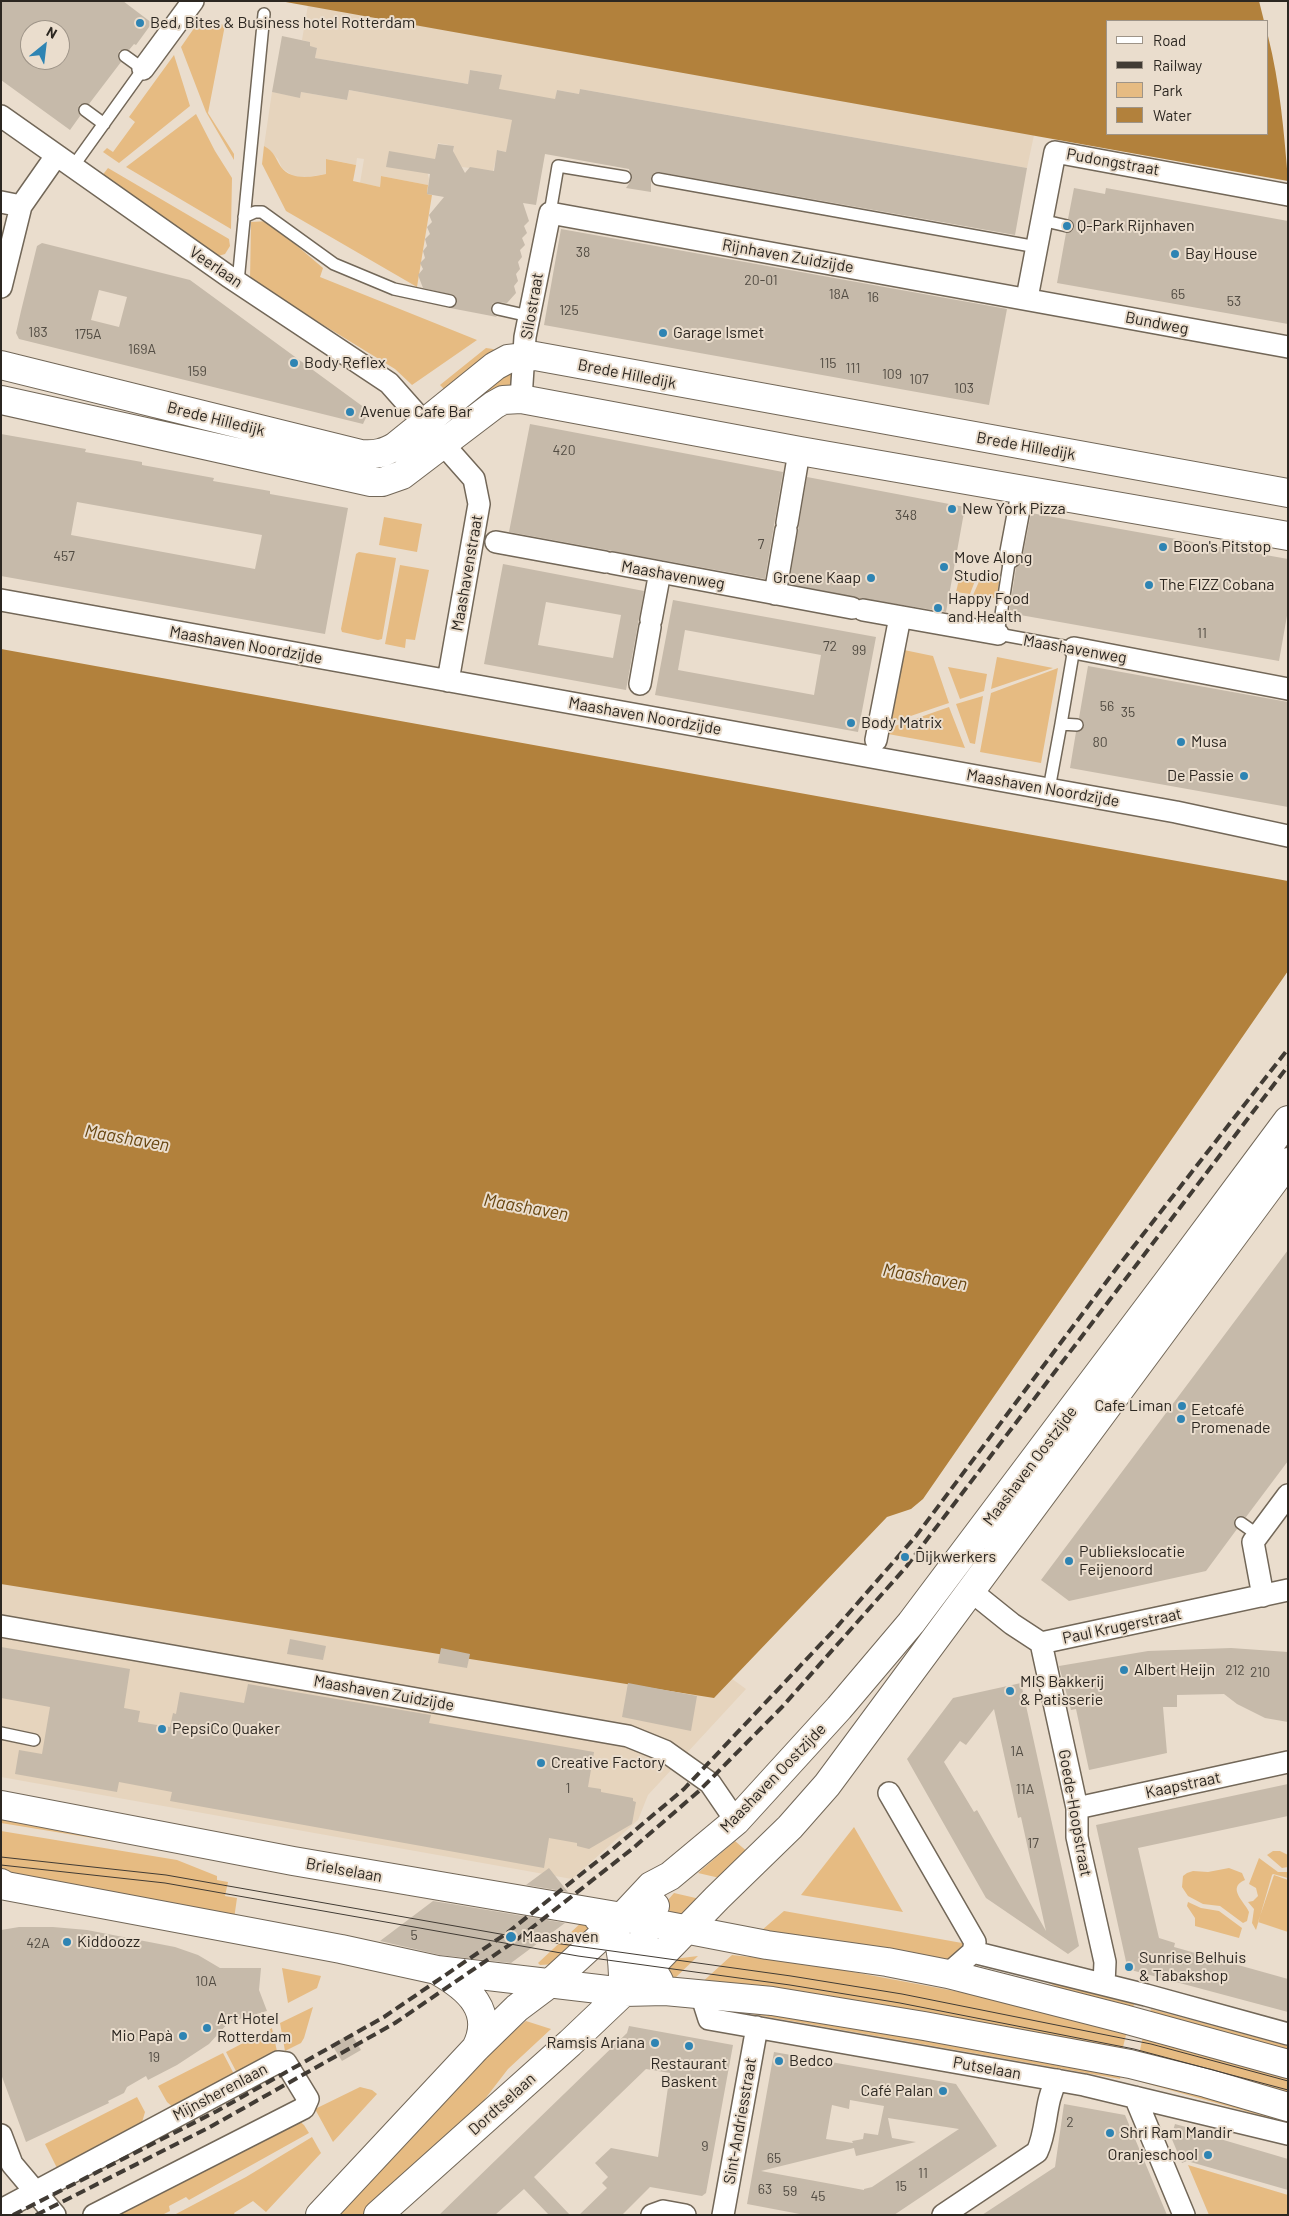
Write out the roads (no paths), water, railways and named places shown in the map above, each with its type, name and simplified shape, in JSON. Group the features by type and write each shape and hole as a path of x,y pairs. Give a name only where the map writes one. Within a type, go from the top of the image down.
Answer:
{"main road":[{"name":"Brede Hilledijk","path":"1,365 361,454 383,454 425,423 495,366 508,359 524,355 1288,493"},
{"name":"Brede Hilledijk","path":"1,400 371,482 382,482 402,475 494,405 503,400 521,399 800,451 1288,536"},
{"name":"Maashaven Oostzijde","path":"626,1922 729,1810 839,1708 910,1623 1288,1120"},
{"name":"Maashaven Oostzijde","path":"687,1929 790,1827 827,1785 1288,1162"},
{"name":"Brielselaan","path":"1,1805 293,1861 588,1911 626,1922 687,1929"},
{"path":"3,1885 341,1949 437,1970 504,1976 549,1984 624,1992 620,1941 626,1922"},
{"path":"717,1898 718,1924 726,1936"},
{"path":"626,1922 643,1942 652,1966 665,1991"},
{"path":"320,2215 476,2048 518,2008 626,1922"},
{"path":"687,1929 767,1945 887,1962 948,1974 1124,2018 1288,2064"},
{"name":"Dordtselaan","path":"378,2215 570,2043 652,1966 687,1929"},
{"path":"437,1970 457,1982 476,2004 482,2015 483,2027 476,2048"},
{"name":"Putselaan","path":"624,1992 665,1991 802,2006 1130,2064 1288,2107"}],"street":[{"path":"143,69 193,1"},
{"name":"Veerlaan","path":"1,116 64,162 238,282 389,383 425,423"},
{"name":"Pudongstraat","path":"1027,298 1055,152 1288,195"},
{"path":"1,287 11,204 64,162"},
{"name":"Rijnhaven Zuidzijde","path":"550,213 1027,298"},
{"name":"Silostraat","path":"521,399 529,316 550,213"},
{"name":"Bundweg","path":"1027,298 1288,347"},
{"name":"Maashavenstraat","path":"425,423 474,479 479,504 448,681"},
{"path":"775,594 798,464"},
{"path":"1012,557 1020,504"},
{"name":"Maashavenweg","path":"496,542 998,634"},
{"path":"639,690 660,572"},
{"name":"Maashaven Noordzijde","path":"1,600 1176,812 1288,836"},
{"path":"876,740 900,617"},
{"name":"Maashavenweg","path":"1074,648 1288,689"},
{"path":"1263,1596 1250,1529 1288,1495"},
{"name":"Paul Krugerstraat","path":"971,1591 1012,1624 1040,1643 1288,1590"},
{"name":"Maashaven Zuidzijde","path":"1,1626 628,1736 680,1759 710,1783 729,1810"},
{"name":"Goede-Hoopstraat","path":"1040,1643 1078,1808 1077,1837 1105,1962 1106,1975 1104,1984"},
{"name":"Kaapstraat","path":"1078,1808 1288,1762"},
{"path":"889,1793 975,1942 973,1952 948,1974"},
{"path":"973,1952 1104,1984 1288,2034"},
{"name":"Putselaan","path":"701,1994 709,2018 1056,2080 1136,2097 1288,2134"},
{"name":"Sint-Andriesstraat","path":"723,2215 757,2027"},
{"name":"Mijnsherenlaan","path":"1,2210 278,2062 286,2063 308,2099 304,2108 94,2215"},
{"path":"943,2215 1037,2152 1042,2143 1052,2088 1056,2080"},
{"path":"1136,2097 1184,2215"},
{"path":"1,2135 12,2164 55,2215"},
{"path":"652,2215 663,2211 685,2215"}],"lane":[{"path":"238,282 264,14"},
{"path":"64,162 104,124 143,69 125,56"},
{"path":"85,110 104,124"},
{"path":"550,213 558,166 625,177"},
{"path":"658,179 1037,247"},
{"path":"244,217 255,212 262,212 269,215 288,232 334,264 394,289 450,301"},
{"path":"1042,220 1067,226"},
{"path":"498,309 529,316"},
{"path":"998,634 1012,557"},
{"name":"Maashavenweg","path":"998,634 1074,648"},
{"path":"1049,789 1074,648"},
{"path":"1061,724 1077,726"},
{"path":"1,1733 34,1740"}],"water":[{"path":"280,1 1259,1 1264,20 1106,20 1106,135 1269,135 1269,40 1279,90 1288,181"},
{"name":"Maashaven","path":"1,649 1288,881 1288,971 923,1499 911,1509 887,1517 714,1698 1,1584"}],"tram line":[{"path":"1,1857 166,1875 540,1941 791,1976 902,1994 1151,2044 1288,2081"},
{"path":"1,1865 165,1883 578,1956 790,1985 900,2003 1134,2049 1288,2090"}],"railway":[{"path":"13,2215 217,2111 384,2017 507,1933 614,1848 684,1789 835,1629 916,1536 1116,1269 1288,1049"},
{"path":"36,2215 210,2127 395,2023 515,1941 632,1849 699,1791 782,1707 906,1567 1288,1066"}],"place":[{"name":"Bed, Bites & Business hotel Rotterdam","path":"140,23"},
{"name":"Q-Park Rijnhaven","path":"1067,226"},
{"name":"Bay House","path":"1175,254"},
{"name":"Garage Ismet","path":"663,333"},
{"name":"Body Reflex","path":"294,363"},
{"name":"Avenue Cafe Bar","path":"350,412"},
{"name":"New York Pizza","path":"952,509"},
{"name":"Boon's Pitstop","path":"1163,547"},
{"name":"Move Along Studio","path":"944,567"},
{"name":"Groene Kaap","path":"871,578"},
{"name":"The FIZZ Cobana","path":"1149,585"},
{"name":"Happy Food and Health","path":"938,608"},
{"name":"Body Matrix","path":"851,723"},
{"name":"Musa","path":"1181,742"},
{"name":"De Passie","path":"1244,776"},
{"name":"Cafe Liman","path":"1182,1406"},
{"name":"Eetcafé Promenade","path":"1181,1419"},
{"name":"Dijkwerkers","path":"905,1557"},
{"name":"Publiekslocatie Feijenoord","path":"1069,1561"},
{"name":"Albert Heijn","path":"1124,1670"},
{"name":"MIS Bakkerij & Patisserie","path":"1010,1691"},
{"name":"PepsiCo Quaker","path":"162,1729"},
{"name":"Creative Factory","path":"541,1763"},
{"name":"Maashaven","path":"511,1937"},
{"name":"Kiddoozz","path":"67,1942"},
{"name":"Sunrise Belhuis & Tabakshop","path":"1129,1967"},
{"name":"Art Hotel Rotterdam","path":"207,2028"},
{"name":"Mio Papà","path":"183,2036"},
{"name":"Ramsis Ariana","path":"655,2043"},
{"name":"Restaurant Baskent","path":"689,2046"},
{"name":"Bedco","path":"779,2061"},
{"name":"Café Palan","path":"943,2091"},
{"name":"Shri Ram Mandir","path":"1110,2133"},
{"name":"Oranjeschool","path":"1208,2155"}]}
